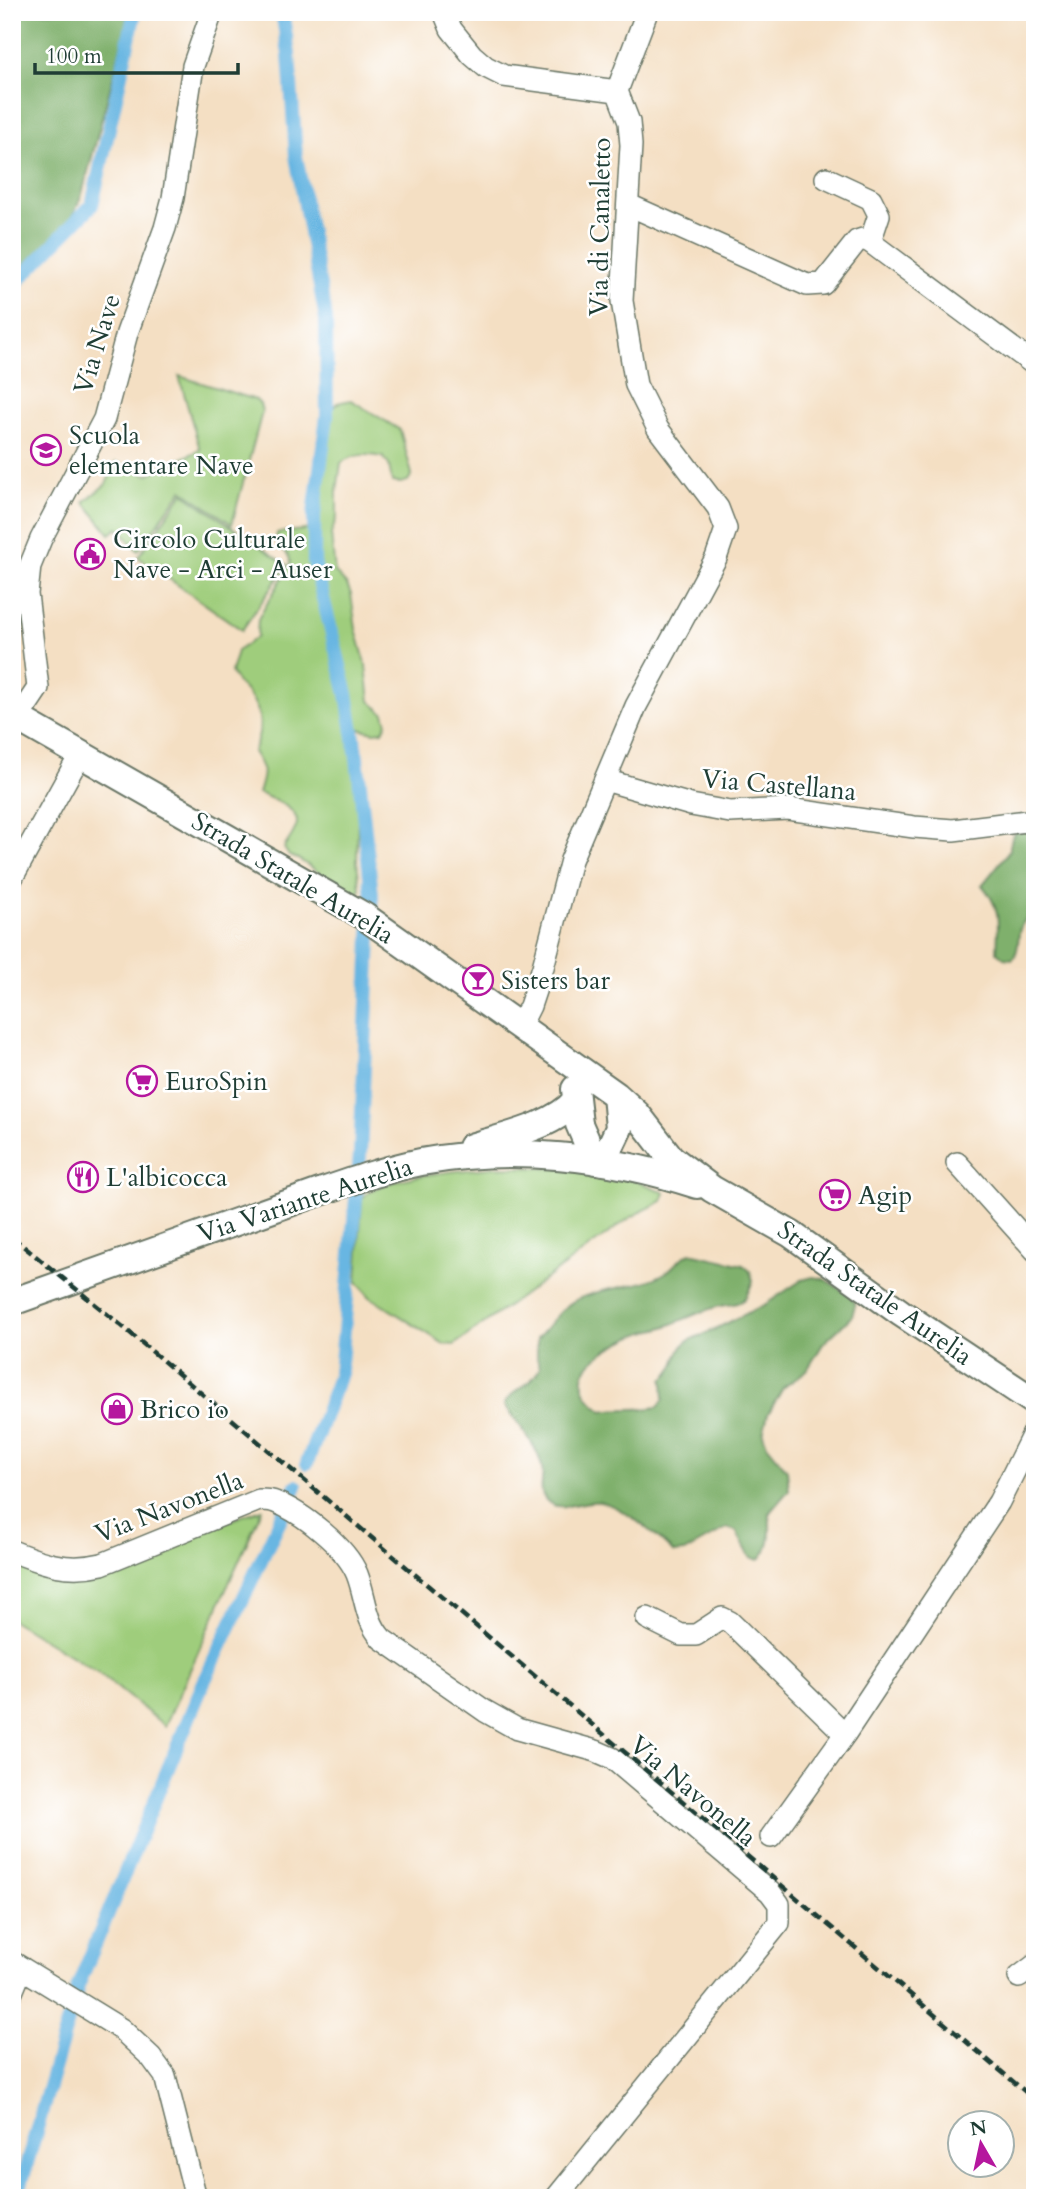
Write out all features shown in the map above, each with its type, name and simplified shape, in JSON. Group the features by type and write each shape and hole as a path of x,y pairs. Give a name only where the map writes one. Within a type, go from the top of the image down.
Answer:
{"main road":[{"name":"Strada Statale Aurelia","path":"15,716 371,920 616,1095 636,1114 671,1158 712,1189 792,1234 901,1313 1035,1402"},
{"path":"563,1059 572,1079 579,1124 599,1162"},
{"path":"599,1162 620,1128 616,1095"},
{"path":"423,1162 552,1120 568,1111 576,1101"},
{"name":"Via Variante Aurelia","path":"12,1302 373,1173 423,1162 518,1154 560,1156 649,1171"},
{"name":"Strada Statale Aurelia","path":"649,1171 712,1189"}],"street":[{"name":"Via Nave","path":"15,716 38,688 27,594 30,566 40,539 104,419 127,333 165,228 173,198 193,66 212,12"},
{"path":"444,12 451,29 472,55 486,67 505,76 617,91 647,12"},
{"name":"Via di Canaletto","path":"605,780 636,706 716,558 726,528 718,508 658,429 636,385 622,301 631,145 629,122 617,91"},
{"path":"826,178 872,198 879,215 870,242"},
{"path":"629,205 807,285 824,284 857,241 863,239 1035,365"},
{"path":"12,878 79,755"},
{"path":"519,1028 530,1006 543,967 571,860 605,780"},
{"name":"Via Castellana","path":"605,780 691,805 730,813 788,809 953,830 1035,820"},
{"path":"957,1163 1035,1250"},
{"name":"Via Navonella","path":"771,1837 845,1734 999,1502 1035,1430"},
{"name":"Via Navonella","path":"12,1551 69,1569 84,1568 102,1564 259,1500 274,1500 336,1544 348,1558 356,1573 373,1628 382,1639 485,1711 517,1729 612,1758 771,1892 779,1904 779,1923 555,2198"},
{"path":"647,1618 681,1635 696,1635 722,1618 730,1622 845,1734"},
{"path":"12,1992 17,1965 121,2029 150,2057 165,2076 197,2198"}],"green space":[{"path":"12,12 128,12 126,29 82,194 72,219 12,277"},
{"path":"179,376 256,400 262,412 232,524 182,490 138,551 118,528 110,534 84,502 106,484 116,462 147,475 200,450"},
{"path":"351,400 400,430 412,474 408,481 392,482 389,465 383,457 377,456 356,456 341,463 337,517 331,534 335,572 351,594 356,629 366,665 370,701 384,713 387,723 383,731 374,732 348,726 358,816 358,898 298,859 289,856 284,848 295,829 296,817 282,804 258,793 263,771 253,752 260,730 259,715 253,701 231,672 237,651 257,637 258,619 291,563 276,541 277,533 313,529 317,525 330,411 337,403"},
{"path":"183,493 287,565 242,630 138,557"},
{"path":"1035,827 1035,908 1020,929 1018,948 1013,959 1004,958 997,952 996,909 982,885 1008,853 1013,834"},
{"path":"498,1167 562,1169 605,1174 645,1184 665,1193 662,1201 631,1217 454,1345 444,1344 370,1297 357,1282 362,1198 373,1190 406,1179"},
{"path":"690,1253 743,1265 750,1271 753,1281 748,1294 737,1303 720,1306 636,1335 598,1356 583,1376 583,1386 589,1398 603,1411 658,1407 664,1399 663,1379 685,1344 766,1304 802,1280 813,1277 824,1279 850,1295 855,1305 852,1316 823,1344 807,1370 783,1388 768,1414 763,1434 767,1445 787,1470 789,1490 770,1512 769,1543 759,1560 750,1557 736,1531 727,1528 684,1552 674,1553 619,1509 600,1502 559,1506 548,1502 542,1494 543,1472 536,1450 504,1404 537,1374 540,1367 537,1338 565,1307 586,1295 655,1278"},
{"path":"262,1509 165,1726 99,1673 12,1620 12,1557 68,1577"}],"waterway":[{"path":"12,287 92,205 135,12"},
{"path":"282,12 289,54 296,156 326,319 327,416 314,515 314,562 347,694 357,757 372,895 360,1155 340,1374 307,1463"},
{"path":"17,2198 78,1986 203,1684 296,1486"}],"railway":[{"path":"12,1237 122,1326 1035,2100"}],"place":[{"name":"Scuola elementare Nave","path":"46,450"},
{"name":"Circolo Culturale Nave - Arci - Auser","path":"90,554"},
{"name":"Sisters bar","path":"478,980"},
{"name":"EuroSpin","path":"142,1081"},
{"name":"L'albicocca","path":"83,1177"},
{"name":"Agip","path":"835,1195"},
{"name":"Brico io","path":"117,1409"}]}
